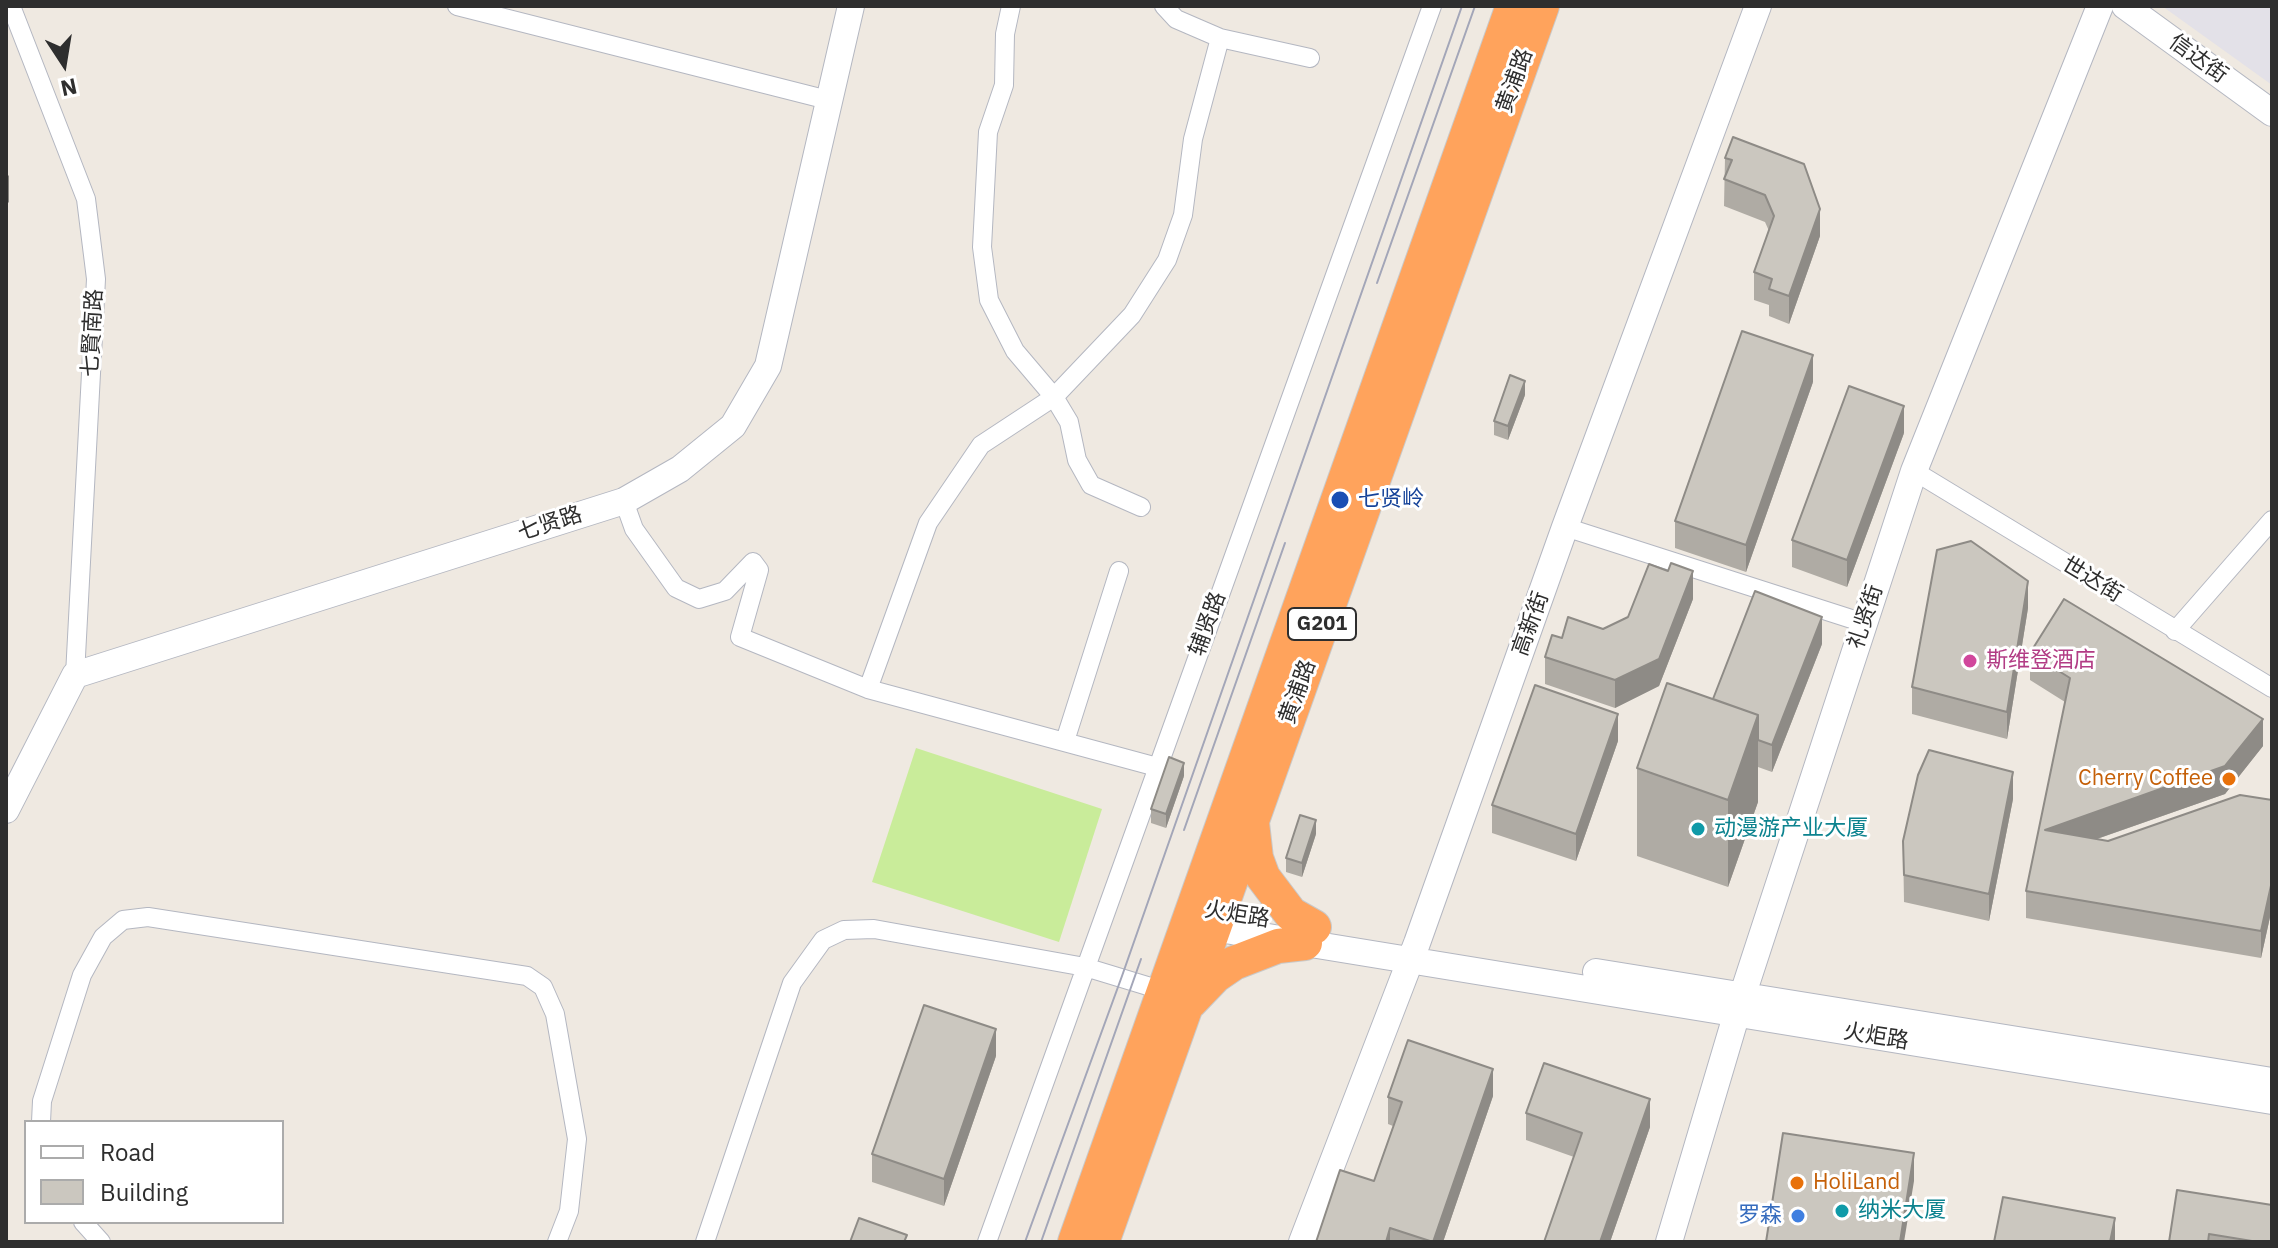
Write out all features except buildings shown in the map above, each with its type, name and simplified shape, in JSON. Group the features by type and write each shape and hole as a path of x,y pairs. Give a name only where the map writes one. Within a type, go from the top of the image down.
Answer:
{"highway":[{"name":"黄浦路","path":"1209,916 1513,6"},
{"name":"黄浦路","path":"1075,1242 1252,819 1542,6"},
{"path":"1174,1000 1234,963 1309,935 1263,877 1256,858 1252,819"},
{"name":"黄浦路","path":"1102,1242 1174,1000"}],"street":[{"name":"七賢南路","path":"11,6 86,199 96,279 75,675"},
{"path":"457,6 828,100"},
{"name":"七贤路","path":"75,675 624,501 680,469 733,426 768,366 851,6"},
{"path":"1011,6 1005,34 1004,85 988,132 982,247 989,300 1015,351 1054,397 1069,422 1077,460 1091,485 1141,507"},
{"path":"1164,6 1176,19 1220,38 1310,58"},
{"name":"辅贤路","path":"987,1242 1432,6"},
{"name":"高新街","path":"1302,1242 1414,952 1565,527 1758,6"},
{"name":"礼贤街","path":"1669,1242 1739,1005 1914,471 2100,6"},
{"name":"信达街","path":"2125,6 2272,113"},
{"path":"868,689 928,523 981,445 1054,397 1132,315 1167,260 1183,215 1193,139 1220,38"},
{"name":"世达街","path":"1914,471 2272,688"},
{"path":"624,501 634,529 676,588 699,599 725,591 753,562 759,570 740,637 868,689 1157,767"},
{"path":"2175,631 2272,520"},
{"path":"1565,527 1864,623"},
{"path":"1065,741 1119,571"},
{"path":"6,810 75,675"},
{"name":"火炬路","path":"1209,916 1739,1005 2272,1101"},
{"path":"41,1120 42,1101 82,975 103,937 123,920 148,917 527,976 543,987 555,1014 577,1139 569,1211 557,1242"},
{"path":"705,1242 792,983 823,940 844,930 874,929 1085,967 1174,1000"},
{"name":"火炬路","path":"1739,1005 2272,1081"},
{"path":"85,1224 101,1242"}],"shaded area":[{"path":"2162,6 2272,6 2272,85"}],"green space":[{"path":"916,748 1102,809 1059,942 872,882"}],"tram line":[{"path":"1025,1242 1122,976 1462,6"},
{"path":"1377,283 1475,6"},
{"path":"1184,830 1285,543"},
{"path":"1041,1242 1141,959"}],"place":[{"name":"七贤岭","path":"1340,500"},
{"name":"斯维登酒店","path":"1970,661"},
{"name":"Cherry Coffee","path":"2229,779"},
{"name":"动漫游产业大厦","path":"1698,829"},
{"name":"HoliLand","path":"1797,1183"},
{"name":"纳米大厦","path":"1842,1211"},
{"name":"罗森","path":"1798,1216"}]}
